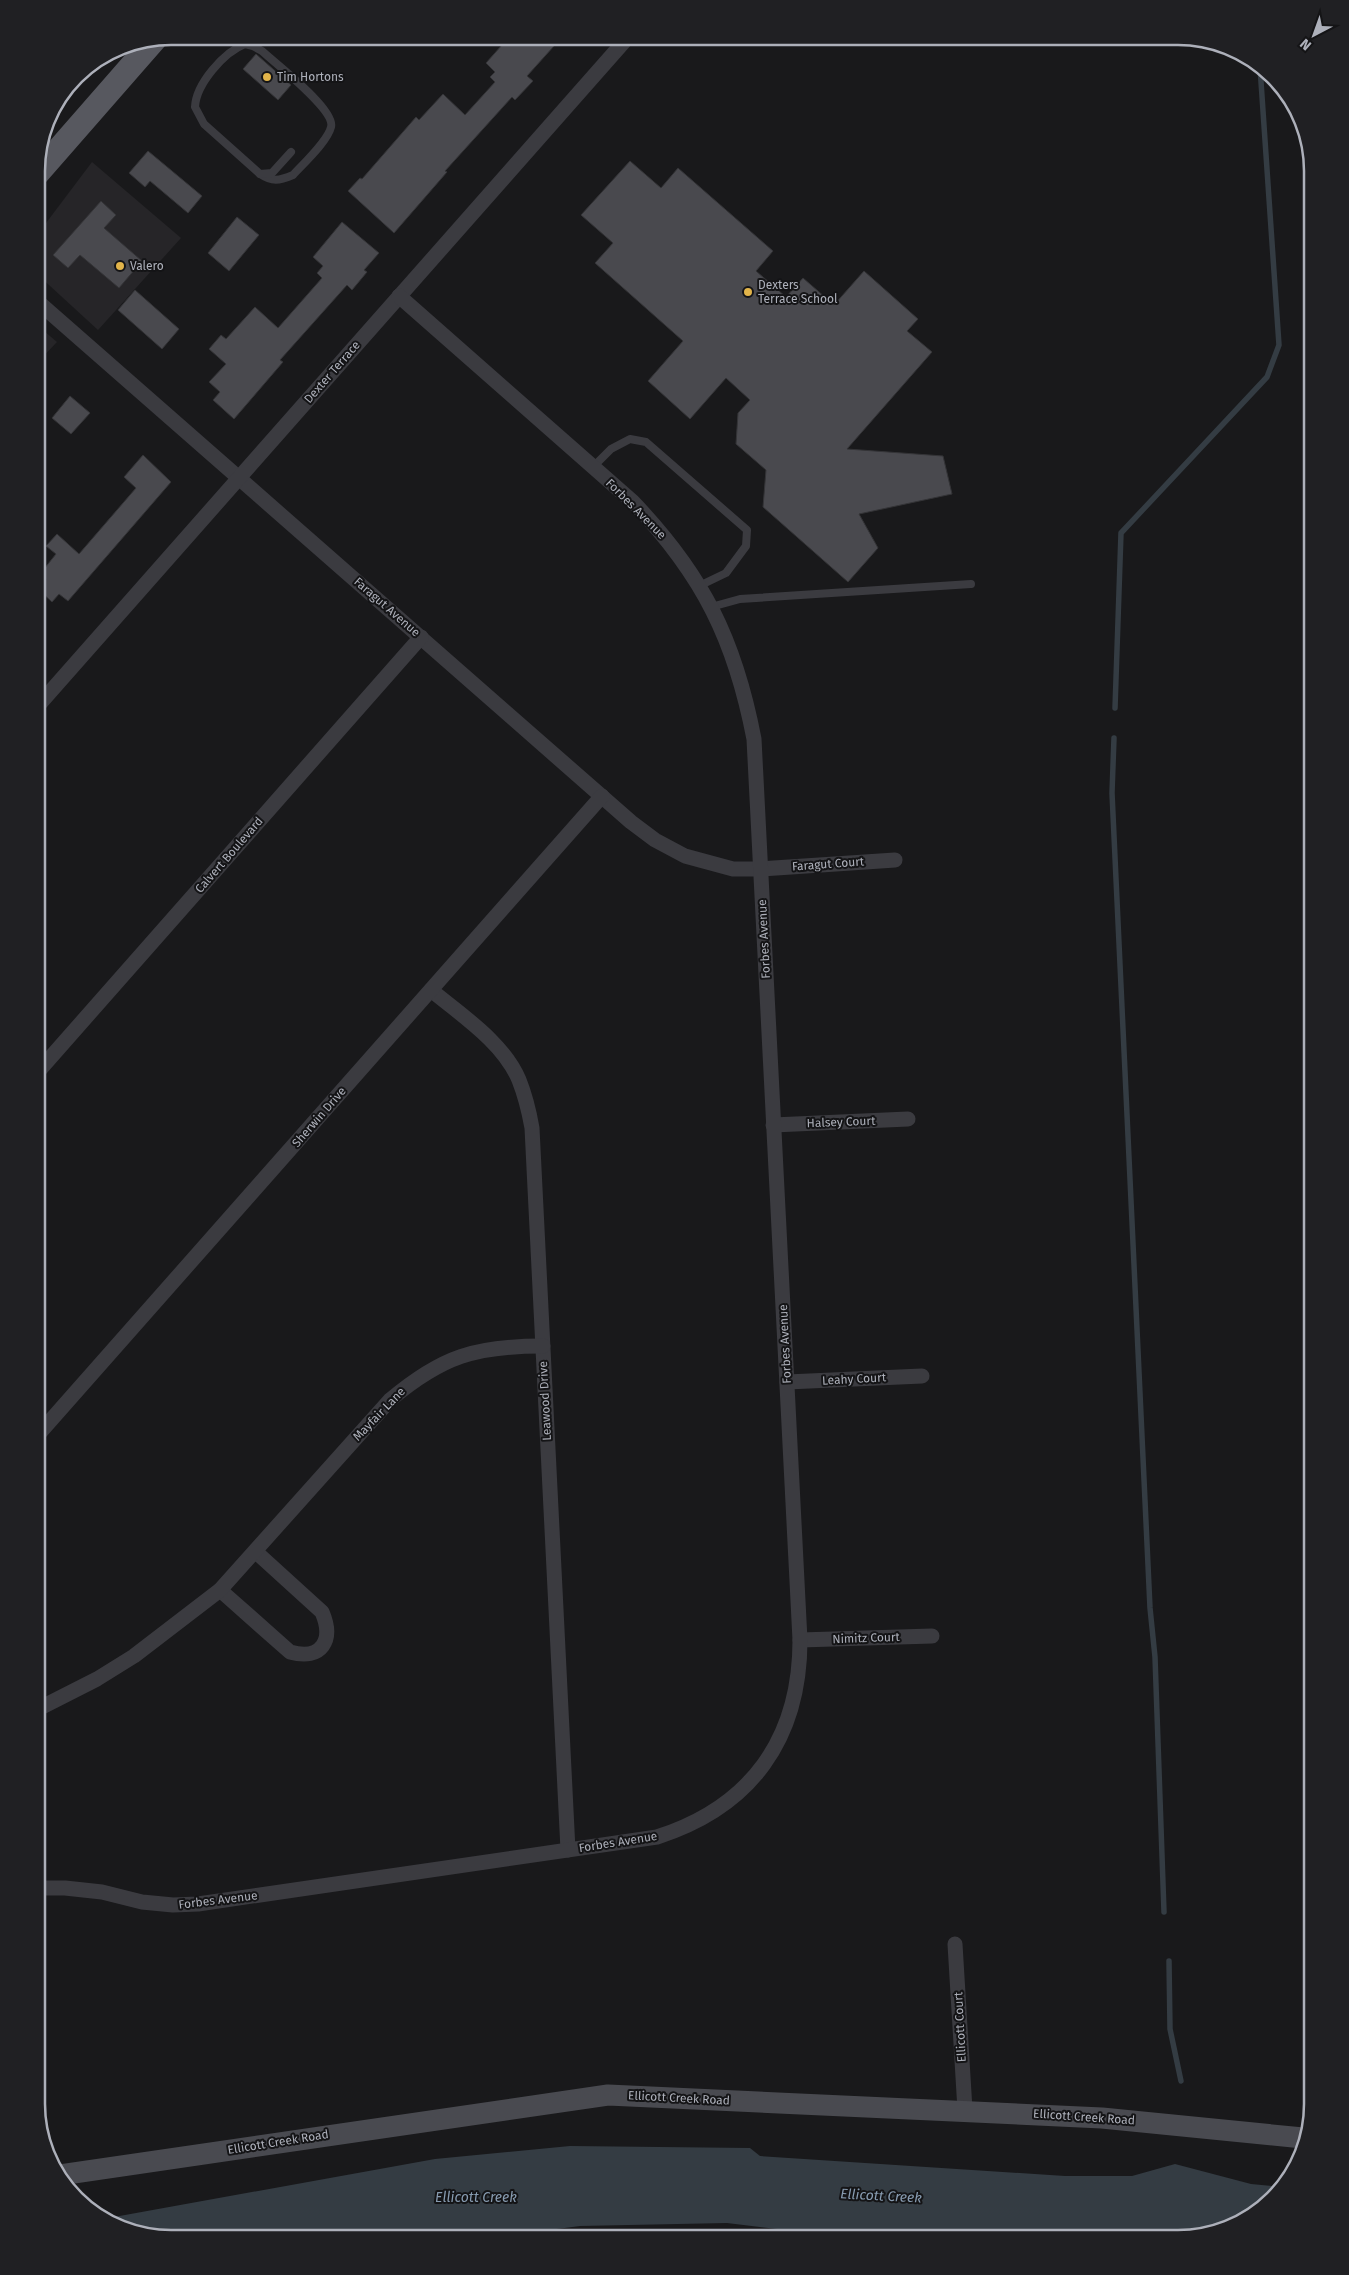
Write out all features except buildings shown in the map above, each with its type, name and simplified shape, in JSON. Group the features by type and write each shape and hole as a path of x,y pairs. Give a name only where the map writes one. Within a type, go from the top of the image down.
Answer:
{"main road":[{"path":"45,164 148,47"}],"street":[{"name":"Dexter Terrace","path":"45,698 621,45"},
{"name":"Forbes Avenue","path":"45,1888 102,1892 142,1902 173,1905 198,1904 657,1837 682,1829 720,1808 746,1786 778,1745 790,1715 797,1688 800,1640 754,739 739,672 725,635 711,607 699,586 658,528 633,502 399,296"},
{"name":"Faragut Avenue","path":"45,308 602,796 655,840 685,856 711,865 733,869 760,869"},
{"name":"Calvert Boulevard","path":"45,1064 421,637"},
{"name":"Sherwin Drive","path":"45,1427 602,796"},
{"name":"Faragut Court","path":"760,869 895,860"},
{"name":"Leawood Drive","path":"431,990 488,1038 506,1059 518,1078 527,1102 532,1128 568,1850"},
{"name":"Halsey Court","path":"774,1125 908,1119"},
{"name":"Mayfair Lane","path":"45,1705 97,1679 134,1656 220,1590 390,1400 414,1380 440,1363 476,1352 513,1346 543,1346"},
{"name":"Leahy Court","path":"787,1382 922,1376"},
{"path":"220,1590 290,1652 300,1655 313,1653 323,1646 328,1636 322,1612 256,1552"},
{"name":"Nimitz Court","path":"800,1640 932,1636"},
{"name":"Ellicott Court","path":"955,1944 965,2110"},
{"name":"Ellicott Creek Road","path":"66,2174 608,2095 965,2110 1102,2118 1300,2138"}],"lane":[{"path":"242,45 234,48 199,87 195,107 204,124 260,174 277,181 293,175 328,135 332,126 331,119 320,104 262,52 249,45"},
{"path":"260,174 272,173 291,152"},
{"path":"593,467 611,449 630,439 646,442 747,530 746,546 726,573 699,586"},
{"path":"711,607 740,599 971,584"}],"shaded area":[{"path":"92,162 181,238 98,330 45,281 45,224"},
{"path":"45,332 57,342 45,355"}],"water":[{"name":"Ellicott Creek","path":"570,2146 750,2148 760,2156 1065,2176 1132,2176 1175,2164 1251,2184 1274,2186 1261,2199 1234,2217 1211,2226 1178,2230 785,2230 727,2223 580,2226 549,2230 163,2230 146,2228 115,2217 435,2159"}],"waterway":[{"path":"1115,708 1121,533 1267,377 1279,345 1261,76"},
{"path":"1114,738 1112,793 1150,1608 1155,1657 1164,1912"},
{"path":"1169,1961 1170,2029 1181,2081"}],"place":[{"name":"Tim Hortons","path":"267,77"},
{"name":"Valero","path":"120,266"},
{"name":"Dexters Terrace School","path":"748,292"}]}
